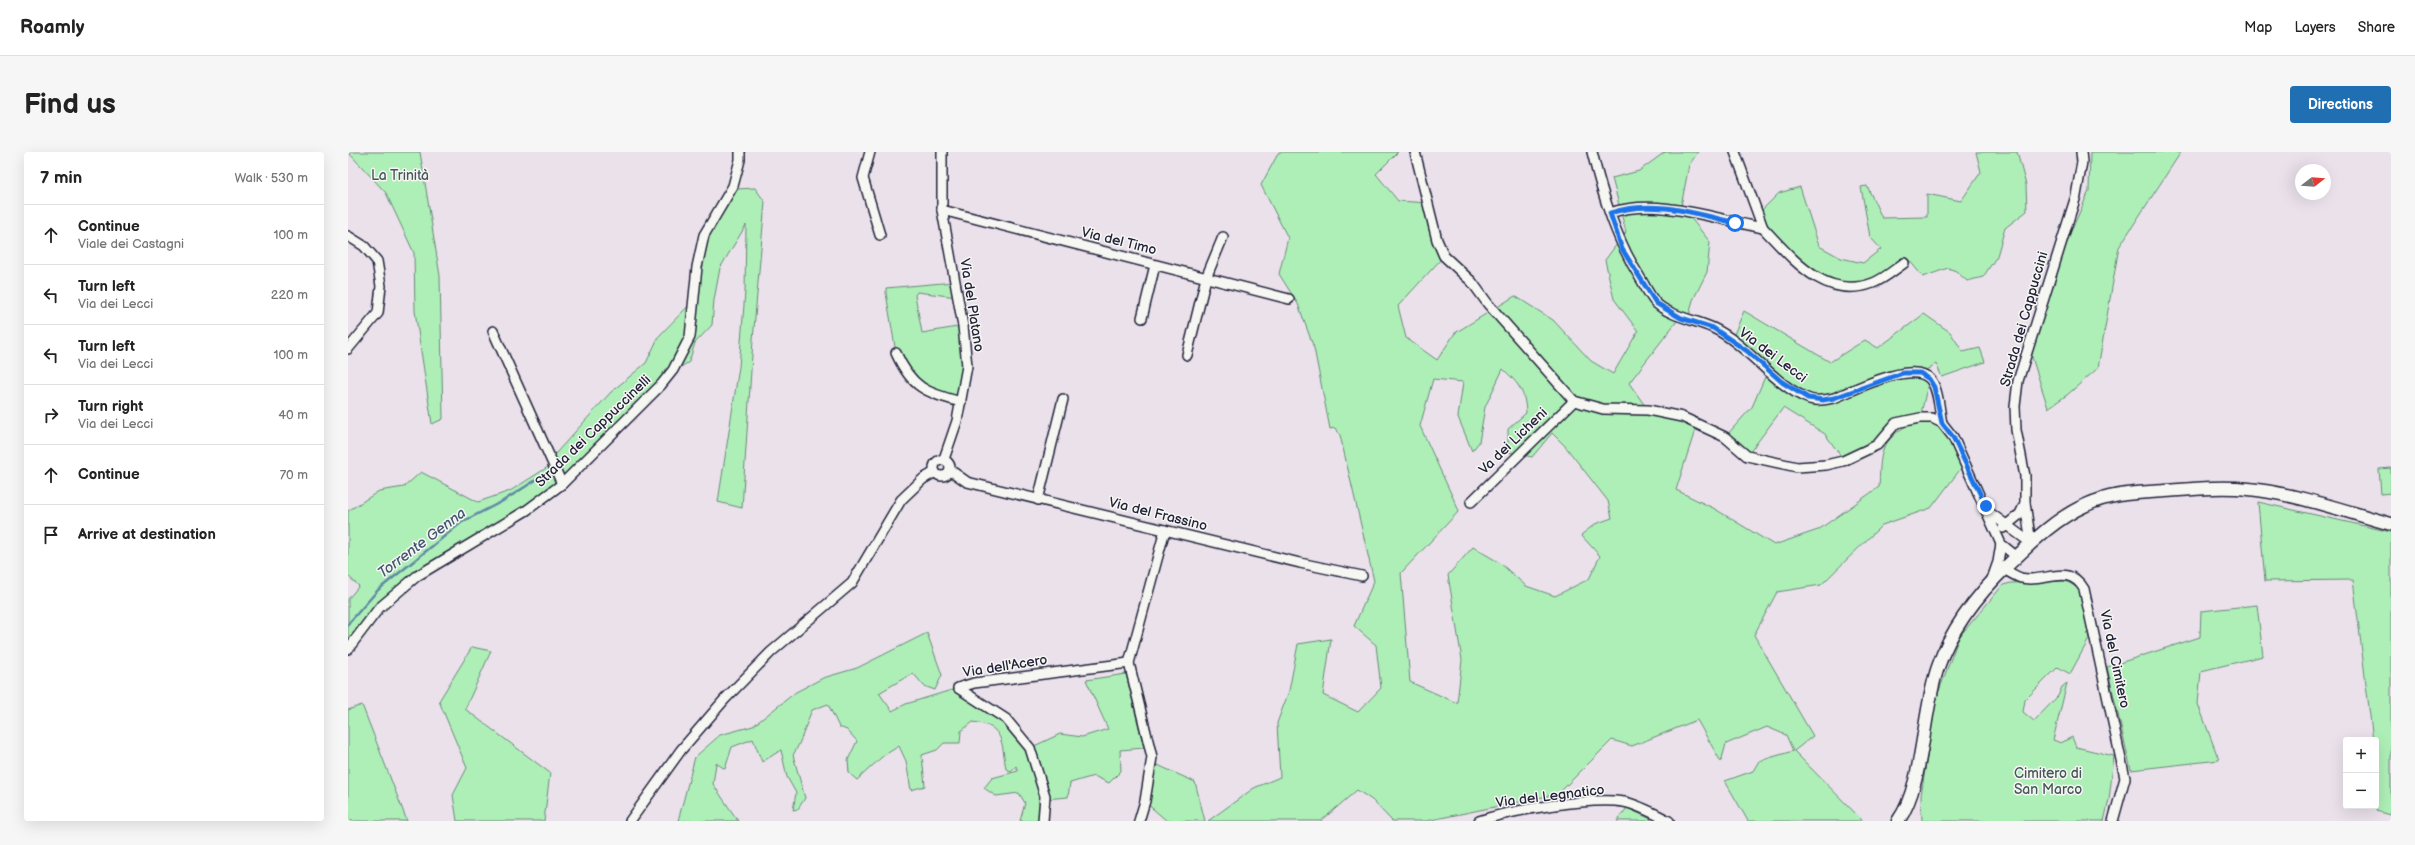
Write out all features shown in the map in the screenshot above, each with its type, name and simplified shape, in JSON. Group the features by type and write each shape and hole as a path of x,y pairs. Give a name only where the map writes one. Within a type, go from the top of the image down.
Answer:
{"main road":[{"path":"1898,821 1911,798 1928,704 1938,667 1947,644 1964,616 1990,583 2031,543 2072,512 2101,498 2122,494 2246,488 2280,493 2391,524"}],"street":[{"name":"Strada dei Cappuccinelli","path":"348,649 379,608 417,576 527,510 562,484 623,425 661,385 673,370 690,337 697,266 704,235 733,186 740,160 740,152"},
{"path":"870,152 863,178 880,235"},
{"name":"Via del Platano","path":"942,152 942,210 966,347 967,366 961,402 944,459"},
{"path":"1415,152 1437,240 1444,256 1472,282 1488,304 1574,401 1603,408 1648,410 1682,417 1725,437 1747,456 1797,467 1826,465 1843,461 1878,445 1896,423 1920,418 1932,418 1942,423 1953,437 1988,511 2000,541 2017,557"},
{"path":"1592,152 1610,213 1623,209 1662,207 1763,228"},
{"path":"1735,152 1763,228 1799,266 1834,286 1854,288 1874,283 1904,263"},
{"name":"Strada dei Cappuccini","path":"2031,543 2025,503 2025,476 2016,430 2015,406 2018,381 2076,196 2082,162 2081,152"},
{"name":"Via del Timo","path":"942,210 1289,299"},
{"name":"Via dei Lecci","path":"1610,213 1622,249 1656,303 1681,318 1713,328 1747,351 1782,382 1808,398 1823,400 1834,398 1903,373 1920,373 1929,379 1934,387 1942,423"},
{"path":"348,236 364,246 377,261 381,286 378,313 348,349"},
{"path":"1187,355 1206,278 1223,237"},
{"path":"1142,318 1155,265"},
{"path":"492,331 562,484"},
{"path":"896,353 904,370 918,387 961,402"},
{"path":"1038,500 1063,399"},
{"name":"Va dei Licheni","path":"1471,502 1574,401"},
{"path":"944,459 950,465 950,470 942,476 935,472 934,466 936,462 944,459"},
{"name":"Via del Frassino","path":"950,470 967,482 1300,563 1362,576"},
{"path":"630,821 681,750 725,699 777,647 852,583 901,500 923,479 935,472"},
{"path":"1990,583 1998,562 2000,541 2005,524 2020,514 2025,503"},
{"path":"1988,511 2031,543"},
{"path":"1139,821 1145,802 1152,757 1129,663 1165,530"},
{"name":"Via del Cimitero","path":"2004,569 2021,578 2072,576 2079,581 2084,589 2125,778 2112,821"},
{"name":"Via dell'Acero","path":"1042,821 1045,796 1030,748 1006,719 958,688 974,683 1129,663"},
{"name":"Via del Legnatico","path":"1479,821 1546,807 1602,801 1634,805 1669,821"}],"green space":[{"name":"La Trinità","path":"348,152 420,152 440,276 443,419 432,424 415,311 414,253 386,193"},
{"path":"1279,152 1398,152 1376,174 1398,201 1429,203 1444,256 1398,306 1406,338 1437,360 1455,333 1515,296 1553,320 1591,361 1613,374 1638,331 1614,299 1605,260 1626,232 1612,178 1639,171 1665,152 1698,152 1689,165 1681,206 1710,242 1707,272 1693,300 1688,320 1680,317 1629,383 1648,410 1697,424 1676,490 1715,509 1774,545 1818,530 1879,487 1882,452 1893,436 1907,426 1923,421 1938,425 1950,438 1962,467 1931,508 1882,525 1821,585 1777,592 1754,635 1813,736 1794,751 1863,821 1748,821 1725,781 1753,771 1759,761 1793,751 1786,735 1767,727 1726,744 1721,762 1697,720 1632,746 1612,740 1558,794 1426,821 1392,821 1372,800 1357,790 1321,821 1208,821 1254,788 1280,777 1277,723 1289,691 1298,644 1331,639 1323,695 1358,712 1381,688 1376,645 1354,626 1374,581 1340,435 1335,428 1330,429 1314,348 1298,304 1279,274 1288,238 1261,185","holes":["1503,369 1509,374 1523,393 1526,413 1508,429 1508,452 1532,457 1552,433 1565,446 1608,501 1612,518 1595,524 1581,535 1600,556 1589,579 1555,596 1526,586 1500,563 1473,547 1448,575 1462,660 1457,703 1410,682 1401,573 1459,511 1420,426 1433,379 1463,382 1458,417 1472,451 1479,442 1485,407"]},
{"path":"1976,152 2017,152 2026,185 2027,211 2005,228 1997,256 1983,277 1967,281 1956,271 1948,268 1923,277 1909,260 1854,288 1816,277 1763,228 1762,210 1779,193 1800,187 1819,246 1841,258 1863,263 1881,249 1870,237 1861,187 1867,186 1882,218 1927,217 1927,194 1961,201 1981,172"},
{"path":"2090,152 2181,152 2119,247 2098,368 2067,395 2048,408 2031,354 2069,236 2089,191"},
{"path":"755,188 765,202 753,340 742,508 718,502 739,367 745,292 746,225 720,268 714,300 712,325 695,343 689,362 671,373 562,484 438,563 379,608 348,649 348,599 359,586 348,576 348,511 379,491 404,487 421,472 478,502 510,491 548,467 556,453 611,392 646,363 659,336 694,300 697,267 714,216 737,189"},
{"path":"954,282 957,297 917,292 915,295 922,333 963,326 966,347 961,402 918,387 896,353 886,293 886,288"},
{"path":"1744,311 1830,362 1865,340 1878,348 1924,314 1950,332 1963,352 1980,348 1985,362 1942,377 1936,364 1921,373 1929,379 1920,418 1896,423 1877,445 1843,459 1825,434 1783,408 1747,456 1725,437 1752,407 1768,370 1731,341"},
{"path":"2391,468 2391,493 2381,494 2379,469"},
{"path":"2258,502 2391,532 2391,815 2376,811 2376,809 2379,809 2379,737 2373,737 2353,580 2265,581"},
{"name":"Cimitero di San Marco","path":"2066,581 2081,590 2089,639 2070,674 2058,667 2025,700 2023,712 2034,721 2058,696 2062,687 2067,683 2053,740 2061,743 2072,737 2076,747 2114,756 2109,800 2104,821 1922,821 1921,796 1936,699 1959,637 2003,585 2011,583"},
{"path":"2257,605 2263,656 2201,671 2198,704 2219,760 2131,770 2107,667 2200,637 2201,611"},
{"path":"927,633 942,675 935,690 924,686 913,673 879,693 892,711 906,704 958,688 1006,719 1030,748 1060,734 1082,737 1108,729 1086,680 1126,674 1144,748 1120,750 1121,771 1109,783 1094,776 1070,783 1068,797 1045,799 1043,821 1020,821 1025,803 1019,793 996,796 984,788 992,778 1018,771 1016,766 1011,771 1006,769 1000,737 991,727 973,722 961,731 960,743 944,743 937,750 922,755 925,786 911,790 906,761 899,746 883,756 857,780 849,773 848,760 857,741 847,730 839,727 828,704 812,710 793,755 805,798 798,809 793,810 796,793 787,777 781,750 762,762 753,739 732,747 725,769 716,763 713,784 738,821 678,821 695,757 720,735 753,726 796,692 823,678 857,668"},
{"path":"472,647 491,651 465,709 550,773 544,821 457,821 453,795 467,768 439,701"},
{"path":"362,705 407,821 348,821 348,710"},
{"path":"1151,762 1195,782 1205,821 1167,821 1145,802"},
{"path":"1627,808 1651,819 1650,821 1617,821"}],"waterway":[{"name":"Torrente Genna","path":"348,624 378,590 462,522 503,501 539,478"}],"route":[{"path":"1735,223 1662,207 1623,209 1610,213 1622,249 1656,303 1681,318 1713,328 1747,351 1782,382 1808,398 1823,400 1834,398 1858,388 1903,373 1920,373 1929,379 1934,387 1942,423 1953,437 1986,506"}]}
